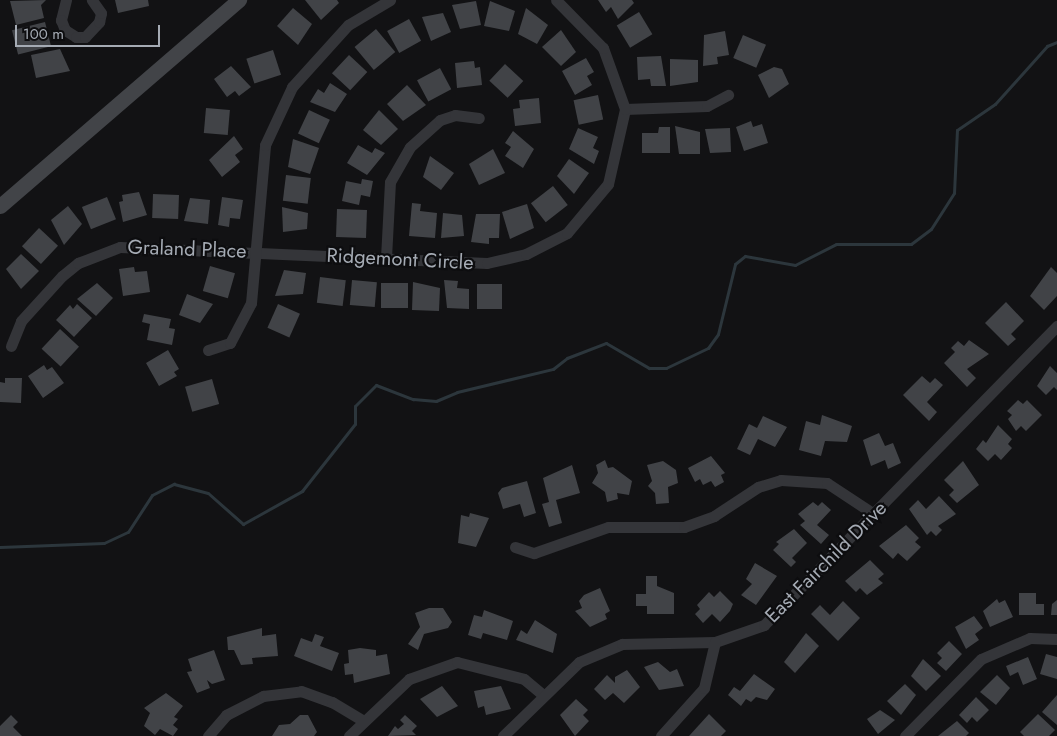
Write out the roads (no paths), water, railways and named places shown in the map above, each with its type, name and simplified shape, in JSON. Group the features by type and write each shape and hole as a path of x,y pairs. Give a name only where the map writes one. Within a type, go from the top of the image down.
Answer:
{"main road":[{"path":"0,206 239,0"}],"street":[{"path":"66,0 62,20 65,30 76,37 85,36 99,22 101,13 92,0"},
{"path":"208,350 230,344 242,325 250,303 265,145 292,87 348,25 390,0"},
{"path":"556,0 603,48 625,109 707,106 728,96"},
{"name":"Ridgemont Circle","path":"256,251 487,263 547,245 582,220 608,184 625,109"},
{"path":"386,258 390,182 410,147 440,120 455,114 479,118"},
{"name":"Graland Place","path":"11,346 20,321 62,276 104,251 134,245 256,251"},
{"name":"East Fairchild Drive","path":"503,736 542,694 579,662 622,644 715,642 748,633 780,613 1057,326"},
{"path":"516,547 534,553 608,527 684,527 714,516 758,487 781,480 827,483 874,514"},
{"path":"905,736 981,659 1030,638 1057,639"},
{"path":"660,736 704,688 715,642"},
{"path":"349,736 362,720 409,679 457,662 524,679 542,694"},
{"path":"208,736 226,715 263,696 301,691 332,702 362,720"}],"waterway":[{"path":"0,547 104,543 128,532 152,495 174,484 208,493 243,524 302,491 355,424 355,406 376,385 413,399 436,401 457,392 553,369 567,358 606,343 649,368 666,368 708,348 718,334 735,264 745,256 795,265 836,244 911,244 931,229 954,193 957,130 995,104 1047,46 1057,42"}]}
